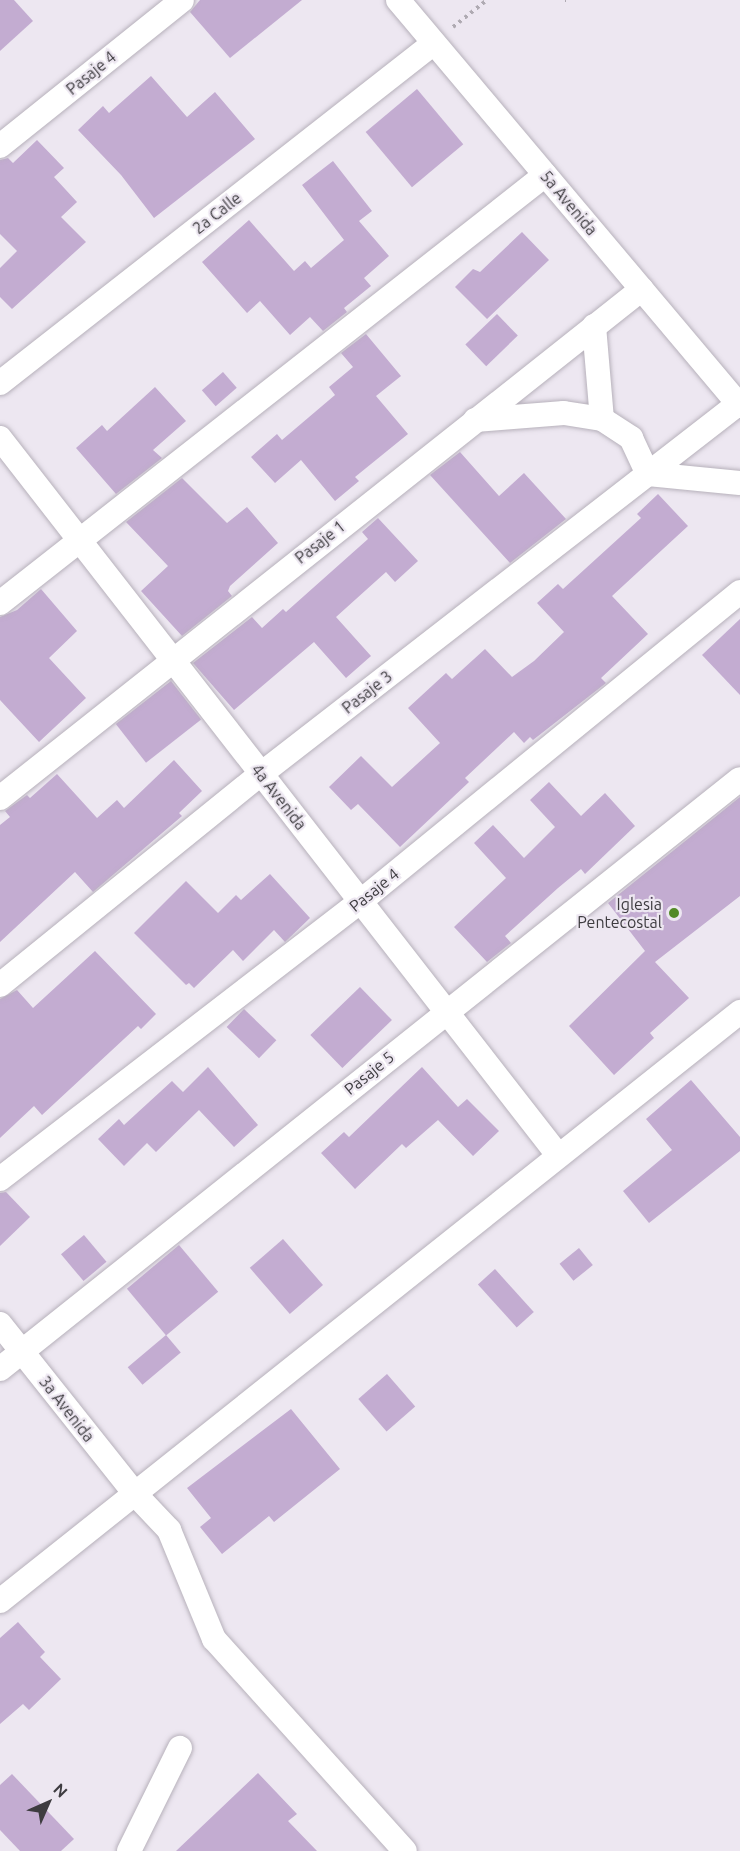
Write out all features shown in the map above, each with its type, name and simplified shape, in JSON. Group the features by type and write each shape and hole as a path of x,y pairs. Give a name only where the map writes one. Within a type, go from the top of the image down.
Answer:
{"street":[{"name":"Pasaje 4","path":"0,146 182,0"},
{"name":"5a Avenida","path":"398,0 739,405"},
{"name":"2a Calle","path":"0,382 434,43"},
{"path":"0,603 546,175"},
{"name":"Pasaje 1","path":"0,798 171,658 642,289"},
{"path":"594,326 602,419"},
{"name":"Pasaje 3","path":"0,985 261,774 739,405"},
{"path":"475,420 564,412 602,419 631,438 648,474 740,483"},
{"name":"4a Avenida","path":"0,438 558,1155"},
{"name":"Pasaje 4","path":"0,1179 361,901 740,592"},
{"name":"Pasaje 5","path":"0,1370 446,1011 740,779"},
{"path":"0,1602 740,1011"},
{"name":"3a Avenida","path":"0,1324 135,1494 169,1530 214,1639 405,1851"},
{"path":"129,1851 180,1748"}],"path":[{"path":"434,43 488,0"}],"building":[{"path":"0,0 14,0 33,21 0,51"},
{"path":"200,0 302,0 230,58 190,12"},
{"path":"151,76 187,117 215,92 255,139 154,218 121,175 78,130 103,106 109,113"},
{"path":"417,89 463,144 412,187 366,132"},
{"path":"37,140 64,168 54,177 77,202 61,217 86,242 12,309 0,297 0,268 17,251 0,234 0,160 8,158 13,163"},
{"path":"333,161 372,211 359,221 389,256 364,278 371,286 344,308 347,312 323,331 310,317 290,335 260,301 247,313 202,262 249,220 294,271 305,261 311,268 344,240 302,185"},
{"path":"522,232 549,260 487,319 455,287 473,269 480,272"},
{"path":"497,314 518,336 486,366 465,345"},
{"path":"366,334 401,376 376,396 408,434 355,477 359,481 335,501 301,460 275,483 251,457 277,434 282,440 335,395 329,387 353,367 341,353"},
{"path":"223,372 237,388 216,406 202,390"},
{"path":"155,387 186,421 153,450 162,458 116,494 76,448 102,425 107,431"},
{"path":"460,452 499,496 524,473 566,519 510,563 430,475"},
{"path":"182,478 227,523 247,507 278,543 230,586 228,591 232,596 182,636 141,591 168,566 126,522"},
{"path":"658,494 688,526 612,596 648,634 601,678 606,683 533,740 530,737 524,743 514,732 465,778 469,782 400,847 358,804 351,810 329,787 361,756 392,787 440,743 408,708 446,673 452,679 485,649 512,677 534,661 564,632 537,603 558,584 563,589 641,518 637,514"},
{"path":"378,518 418,561 395,582 386,572 336,617 371,656 346,678 314,642 234,710 193,663 252,617 262,628 283,609 286,612 368,539 362,532"},
{"path":"41,589 77,631 49,658 86,698 39,742 0,700 0,617 17,610"},
{"path":"740,619 740,695 702,655"},
{"path":"171,681 201,720 146,763 116,724"},
{"path":"174,760 202,791 179,813 182,816 93,892 75,872 0,942 0,825 10,817 5,811 27,795 30,798 57,774 97,818 117,800 124,808"},
{"path":"549,782 581,816 605,793 635,826 585,874 581,869 505,936 511,943 487,962 454,927 506,878 474,843 493,825 524,858 555,827 530,800"},
{"path":"740,797 740,896 655,962 689,998 650,1033 654,1038 614,1075 569,1026 645,951 608,903"},
{"path":"270,874 310,918 285,942 274,930 243,961 233,950 194,988 189,983 186,985 134,933 186,881 218,913 236,895 241,900"},
{"path":"95,951 156,1014 141,1029 138,1026 42,1115 34,1106 0,1138 0,999 17,990 33,1008"},
{"path":"360,987 392,1020 342,1068 310,1035"},
{"path":"244,1009 276,1040 259,1058 227,1027"},
{"path":"208,1067 258,1125 234,1147 199,1110 156,1152 147,1143 124,1166 98,1139 119,1119 124,1125 172,1081 183,1092"},
{"path":"422,1067 458,1107 467,1099 499,1131 473,1156 438,1120 406,1148 402,1144 355,1189 321,1153 344,1132 349,1137"},
{"path":"691,1080 740,1137 740,1151 649,1223 623,1191 672,1150 646,1119"},
{"path":"6,1192 30,1217 0,1246 0,1193"},
{"path":"84,1235 106,1262 84,1281 61,1254"},
{"path":"283,1239 323,1285 290,1314 250,1268"},
{"path":"179,1245 218,1292 166,1335 127,1289"},
{"path":"579,1248 593,1265 573,1281 560,1264"},
{"path":"495,1269 534,1312 517,1327 478,1284"},
{"path":"166,1335 181,1353 142,1385 128,1367"},
{"path":"387,1374 415,1406 387,1431 358,1399"},
{"path":"291,1409 340,1469 274,1522 269,1516 222,1554 200,1527 211,1518 187,1488"},
{"path":"18,1622 45,1652 40,1657 61,1679 29,1710 23,1704 0,1724 0,1638"},
{"path":"258,1773 297,1814 288,1821 317,1851 176,1851"},
{"path":"12,1774 74,1839 61,1851 20,1851 0,1830 0,1785"}],"place":[{"name":"Iglesia Pentecostal","path":"674,913"}]}
